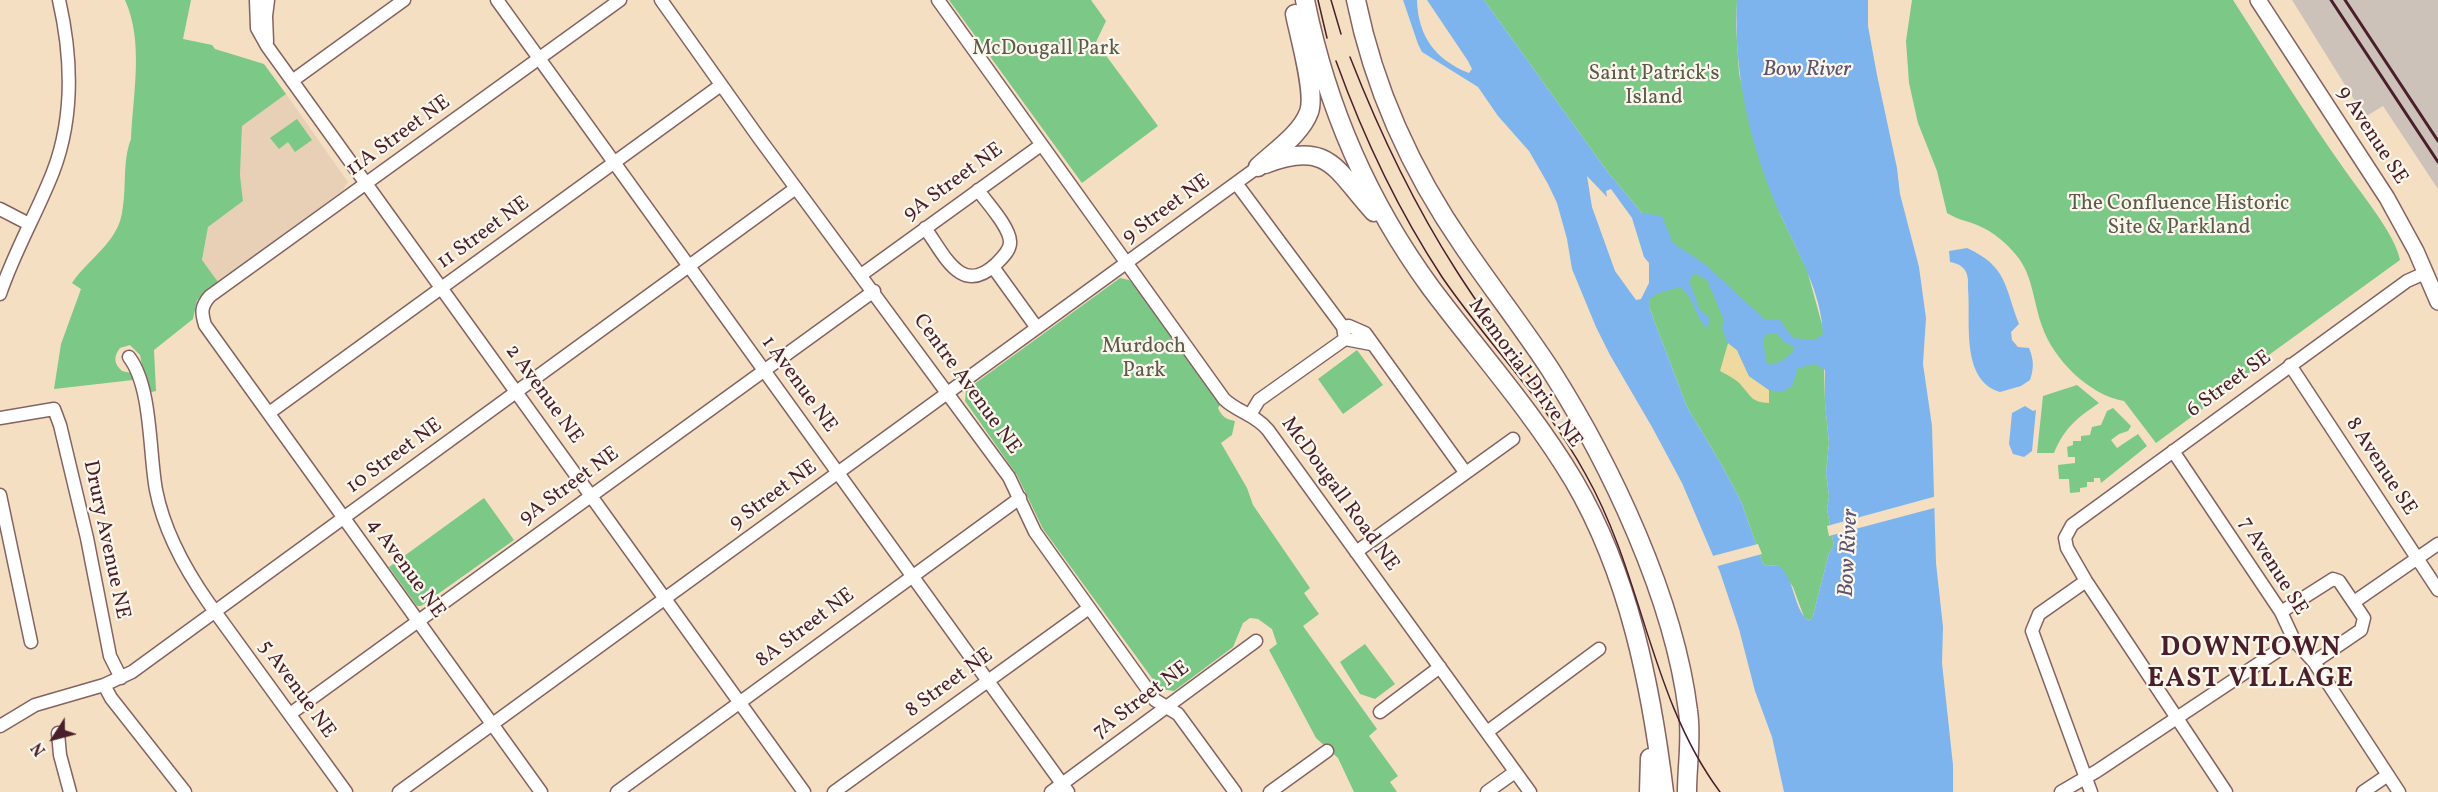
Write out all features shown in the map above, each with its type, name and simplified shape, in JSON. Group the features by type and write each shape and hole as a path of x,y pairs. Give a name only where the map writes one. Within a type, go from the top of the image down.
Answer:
{"highway":[{"path":"1258,167 1294,134 1309,111 1310,93 1293,0"},
{"name":"Memorial Drive NE","path":"1305,0 1312,37 1339,120 1357,164 1395,234 1431,287 1515,395 1574,482 1612,563 1642,663 1656,724 1664,792"},
{"name":"Memorial Drive NE","path":"1356,0 1374,71 1410,158 1463,246 1549,369 1582,423 1636,535 1665,609 1682,666 1689,714 1687,792"},
{"path":"1258,167 1300,154 1314,155 1330,162 1395,234"},
{"path":"1642,663 1650,753 1649,792"}],"main road":[{"name":"9 Avenue SE","path":"2258,0 2387,198 2412,243 2438,302"}],"street":[{"path":"0,294 53,172 66,119 70,75 67,33 59,0"},
{"name":"2 Avenue NE","path":"256,0 257,28 267,46 804,792"},
{"path":"267,46 268,0"},
{"path":"292,81 404,0"},
{"name":"1 Avenue NE","path":"497,0 1066,788"},
{"name":"11A Street NE","path":"202,308 210,296 620,0"},
{"name":"Centre Avenue NE","path":"661,0 1008,477 1035,532 1155,700 1178,714 1235,792"},
{"name":"McDougall Road NE","path":"938,0 1224,399 1231,406 1250,415 1268,430 1530,792"},
{"name":"11 Street NE","path":"269,413 721,85"},
{"name":"9A Street NE","path":"861,275 1041,145"},
{"name":"9 Street NE","path":"399,792 1258,167"},
{"path":"1236,183 1344,333 1371,344 1465,472"},
{"name":"10 Street NE","path":"0,726 35,705 121,678 796,188"},
{"path":"925,228 957,272 973,277 993,267 1007,253 1011,243 1008,231 978,190"},
{"path":"0,209 29,224"},
{"path":"993,267 1037,328"},
{"name":"6 Street SE","path":"2086,581 2067,548 2065,538 2072,525 2407,281 2425,273"},
{"name":"9A Street NE","path":"290,714 874,291"},
{"name":"4 Avenue NE","path":"202,308 205,325 541,792"},
{"path":"1250,415 1259,400 1344,333"},
{"name":"5 Avenue NE","path":"129,357 138,368 149,426 156,491 171,536 192,578 346,792"},
{"name":"8 Avenue SE","path":"2290,365 2438,590"},
{"name":"Drury Avenue NE","path":"0,418 54,409 60,425 87,538 110,656 121,678"},
{"path":"1356,552 1513,439"},
{"name":"7 Avenue SE","path":"2173,451 2281,612 2294,640 2314,663 2399,792"},
{"path":"0,495 31,642"},
{"name":"8A Street NE","path":"617,792 1020,498"},
{"path":"2354,602 2438,544"},
{"path":"2281,612 2333,579 2339,581 2354,602 2364,618 2361,630 2314,663"},
{"path":"2091,792 2032,631 2039,614 2086,581 2226,792"},
{"name":"8 Street NE","path":"834,792 1089,608"},
{"path":"2061,792 2294,640"},
{"name":"7A Street NE","path":"1051,792 1066,788 1166,706 1256,641"},
{"path":"1487,732 1599,649"},
{"path":"1380,712 1440,667"},
{"path":"104,685 111,698 185,792"},
{"path":"58,733 60,754 70,792"},
{"path":"1270,792 1327,751"},
{"path":"1487,792 1515,772"},
{"path":"2363,792 2388,775"}],"shaded area":[{"path":"2292,0 2438,0 2438,189 2383,106 2365,117"},
{"path":"286,94 348,182 343,190 218,282 202,261 208,227 243,201 240,175 242,126"}],"green space":[{"path":"125,0 191,0 183,39 212,45 215,49 264,64 286,94 242,126 240,175 243,201 208,227 202,260 218,282 197,300 193,319 154,350 156,391 147,393 140,355 130,345 120,348 115,360 122,371 131,373 133,380 54,389 61,344 81,289 72,283 108,242 119,224 122,213 128,148 131,139 136,68 134,33"},
{"name":"McDougall Park","path":"949,0 1091,0 1106,21 1096,42 1158,126 1082,183"},
{"name":"Saint Patrick's Island","path":"1484,0 1737,0 1739,73 1756,147 1781,216 1807,270 1823,328 1825,403 1829,443 1826,473 1829,496 1827,509 1834,546 1829,553 1813,616 1809,621 1804,617 1793,587 1778,565 1763,564 1741,501 1687,407 1649,307 1652,249 1642,213 1607,171"},
{"name":"The Confluence Historic Site & Parkland","path":"1912,0 2233,0 2314,125 2384,225 2397,249 2400,260 2255,365 2247,376 2156,443 2124,401 2098,391 2086,383 2074,374 2055,351 2042,326 2028,275 2011,249 1989,231 1947,213 1937,171 1918,123 1909,83 1906,41"},
{"path":"297,119 312,140 295,152 288,142 279,149 270,138"},
{"name":"Murdoch Park","path":"1120,278 1129,280 1134,285 1220,405 1218,408 1221,414 1235,421 1232,435 1221,443 1247,488 1253,505 1310,588 1304,593 1319,614 1303,626 1377,729 1369,736 1398,776 1390,782 1397,792 1354,792 1338,758 1316,738 1269,650 1277,644 1272,629 1258,619 1250,618 1243,623 1233,647 1174,691 1160,689 1043,529 1017,475 965,401 966,390"},
{"path":"1357,350 1383,385 1343,414 1318,379"},
{"path":"2077,385 2099,403 2072,424 2054,453 2037,453 2043,396"},
{"path":"2113,408 2131,426 2128,431 2111,440 2117,448 2138,434 2147,446 2101,483 2100,478 2094,478 2094,482 2087,482 2087,487 2080,488 2080,492 2070,493 2069,479 2059,479 2058,465 2075,463 2075,457 2068,457 2067,447 2073,445 2073,441 2081,441 2081,436 2090,435 2092,427 2101,425 2107,411"},
{"path":"484,498 514,540 421,606 417,606 389,567"},
{"path":"1365,644 1395,684 1375,699 1360,694 1340,662"}],"sand":[{"path":"1728,343 1737,350 1749,376 1769,390 1769,403 1755,400 1737,381 1720,371"}],"water":[{"name":"Bow River","path":"1403,0 1417,0 1421,25 1431,46 1447,61 1469,73 1472,69 1468,61 1427,0 1484,0 1607,171 1642,213 1662,216 1673,243 1705,264 1764,319 1779,319 1793,338 1815,340 1823,334 1814,289 1761,166 1746,112 1738,56 1737,0 1868,0 1868,26 1897,168 1900,194 1919,267 1926,318 1923,364 1932,426 1936,563 1943,627 1942,663 1953,765 1953,792 1784,792 1772,737 1755,691 1739,629 1720,572 1682,483 1596,327 1572,269 1557,203 1548,184 1529,151 1498,116 1478,87 1422,52","holes":["1587,176 1607,197 1606,191 1611,189 1632,218 1644,257 1649,263 1649,283 1641,299 1636,300 1615,271 1592,207","1694,273 1707,280 1724,320 1722,328 1727,342 1737,350 1749,376 1769,390 1782,392 1792,386 1798,368 1815,364 1825,370 1825,403 1829,443 1826,473 1829,496 1827,509 1834,546 1829,553 1813,616 1809,621 1800,610 1784,571 1778,565 1763,564 1741,501 1687,407 1649,307 1650,299 1656,294 1680,287 1689,296 1700,319 1708,329 1709,318 1700,310 1689,281","1777,333 1784,342 1793,346 1794,351 1782,361 1770,365 1766,361 1763,339 1767,334"]},
{"path":"1967,248 1980,255 1998,270 2007,288 2019,324 2011,332 2012,340 2018,347 2029,348 2033,360 2030,380 2021,386 2000,392 1987,385 1973,363 1969,332 1968,277 1962,267 1950,262 1949,251"},
{"path":"2025,406 2033,411 2036,410 2032,451 2024,457 2013,454 2009,444 2012,413"}],"pier":[{"path":"1937,496 1938,507 1829,536 1827,526"},
{"path":"1758,544 1762,554 1714,567 1709,557"}],"tram line":[{"path":"1318,0 1327,38"},
{"path":"1331,0 1341,34"},
{"path":"1350,57 1385,139 1425,219 1466,285 1539,390"},
{"path":"1336,61 1383,172 1426,252 1460,302 1554,423 1586,475 1621,554 1662,677 1678,717 1696,756 1720,792"}],"railway":[{"path":"2331,0 2438,162"},
{"path":"2345,0 2438,141"}],"district":[{"name":"DOWNTOWN EAST VILLAGE","path":"2251,666"}]}
